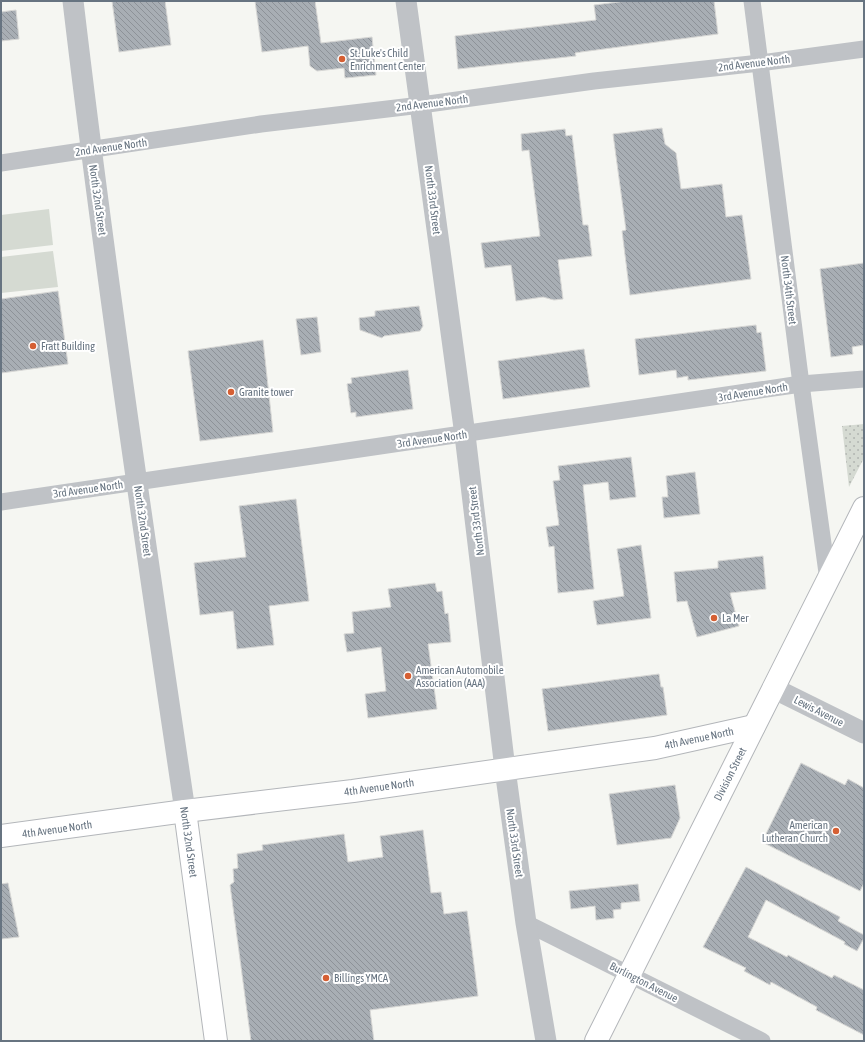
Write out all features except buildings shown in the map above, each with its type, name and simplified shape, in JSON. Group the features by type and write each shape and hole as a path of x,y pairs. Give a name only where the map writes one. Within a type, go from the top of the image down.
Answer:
{"main road":[{"name":"Division Street","path":"596,1041 864,508"},
{"name":"4th Avenue North","path":"1,836 353,790 655,748 754,726"},
{"name":"North 32nd Street","path":"185,811 216,1041"}],"street":[{"name":"North 32nd Street","path":"73,1 91,150 137,482 185,811"},
{"name":"North 33rd Street","path":"406,1 465,435 505,769 526,923 546,1041"},
{"name":"North 34th Street","path":"752,1 801,384 828,580"},
{"name":"2nd Avenue North","path":"1,163 261,124 421,105 594,81 760,63 864,49"},
{"name":"3rd Avenue North","path":"1,502 465,435 801,384 864,379"},
{"name":"Lewis Avenue","path":"773,688 864,733"},
{"name":"Burlington Avenue","path":"526,923 762,1041"}],"shaded area":[{"path":"49,209 53,245 1,251 1,215"},
{"path":"53,251 58,287 1,293 1,257"},
{"path":"864,424 864,458 849,487 842,426"}],"place":[{"name":"St. Luke's Child Enrichment Center","path":"342,59"},
{"name":"Fratt Building","path":"33,346"},
{"name":"Granite tower","path":"231,392"},
{"name":"La Mer","path":"714,618"},
{"name":"American Automobile Association (AAA)","path":"408,676"},
{"name":"American Lutheran Church","path":"836,831"},
{"name":"Billings YMCA","path":"326,978"}]}
